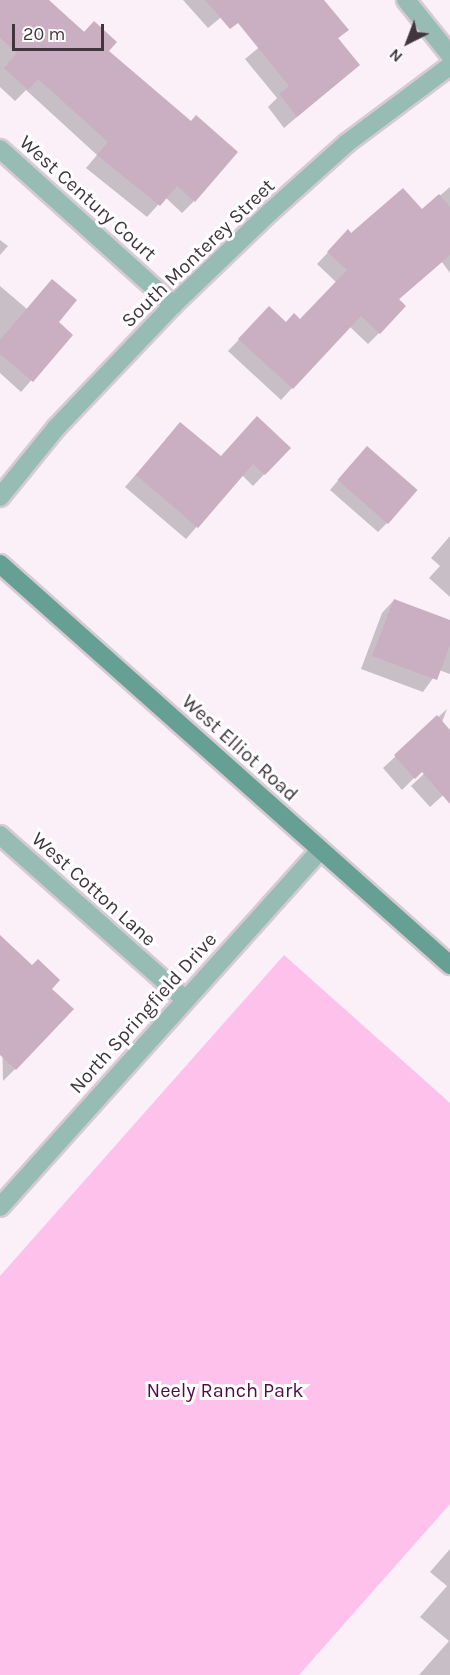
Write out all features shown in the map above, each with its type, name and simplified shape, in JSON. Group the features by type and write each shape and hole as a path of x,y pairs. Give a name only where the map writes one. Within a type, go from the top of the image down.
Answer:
{"main road":[{"name":"West Elliot Road","path":"0,564 450,965"}],"street":[{"path":"406,0 450,54"},
{"name":"South Monterey Street","path":"0,496 56,428 174,305 347,143 450,66"},
{"name":"West Century Court","path":"0,148 174,305"},
{"name":"West Cotton Lane","path":"0,835 185,999"},
{"name":"North Springfield Drive","path":"0,1207 320,850"}],"green space":[{"name":"Neely Ranch Park","path":"284,955 450,1103 450,1504 299,1675 0,1675 0,1276"}],"building":[{"path":"0,0 49,0 84,32 94,21 117,42 109,51 191,121 196,115 238,152 195,202 177,186 160,206 97,155 108,142 38,79 28,90 4,68 17,53 0,38"},
{"path":"205,0 324,0 349,30 338,38 360,65 297,117 279,94 289,86 238,23 230,29"},
{"path":"403,188 422,209 439,194 450,207 450,255 399,299 406,306 380,334 361,316 293,389 238,339 269,306 286,322 294,313 300,319 347,270 327,252 348,229 351,233"},
{"path":"52,279 77,300 59,322 73,335 33,382 0,354 0,340"},
{"path":"257,416 291,448 265,475 253,464 198,528 136,475 180,422 221,456"},
{"path":"367,446 418,490 388,524 337,480"},
{"path":"394,599 450,620 450,645 437,680 372,656"},
{"path":"437,715 450,730 450,804 422,772 415,779 394,755"},
{"path":"0,935 32,965 38,959 60,980 52,989 74,1009 16,1070 0,1055"}]}
